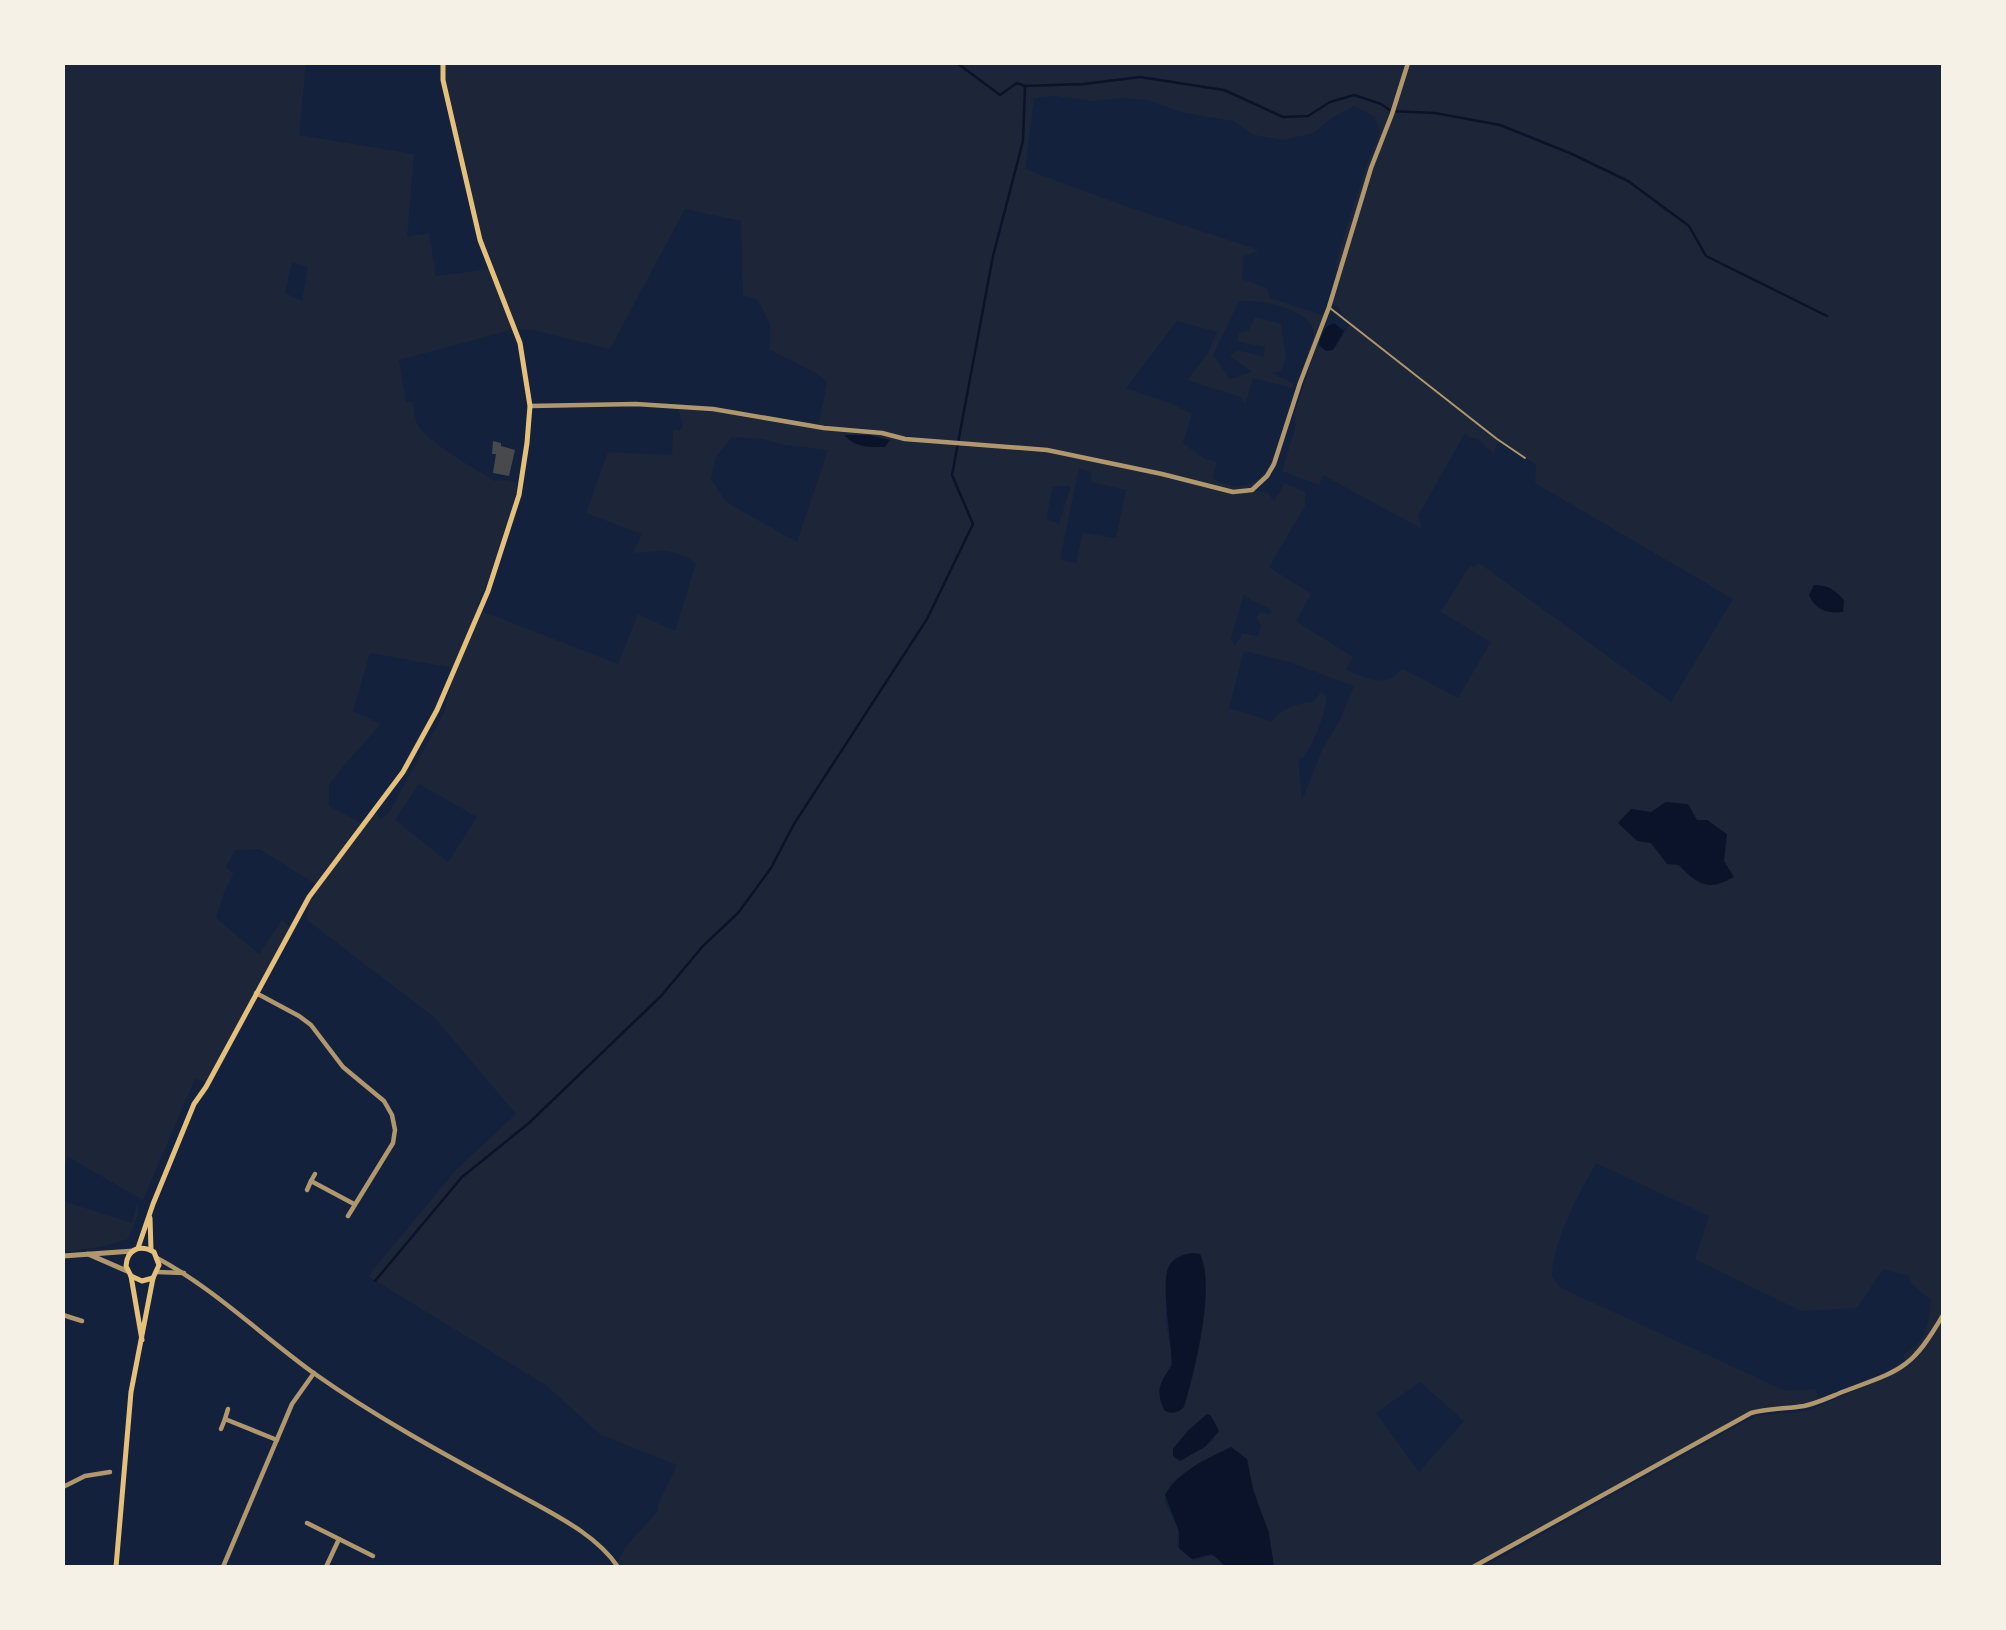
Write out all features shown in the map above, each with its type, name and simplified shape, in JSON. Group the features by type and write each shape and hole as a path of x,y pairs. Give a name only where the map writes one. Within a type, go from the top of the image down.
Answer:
{"main road":[{"path":"142,1340 126,1260 135,1249 150,1215 194,1104 309,897 403,772 437,710 488,591 519,495 530,406 520,343 480,240 443,80 443,63"},
{"path":"116,1567 131,1392 153,1278 157,1272 158,1258 151,1250 150,1215"},
{"path":"135,1249 151,1250"},
{"path":"129,1274 142,1281 153,1278"}],"street":[{"path":"530,406 636,404 713,409 824,428 953,443 1047,450 1233,492 1252,490 1267,476 1274,464 1300,383 1329,307 1371,168 1398,98 1408,63"},
{"path":"256,993 311,1025 343,1067 384,1101 392,1115 395,1130 393,1143 348,1216"},
{"path":"307,1190 315,1174"},
{"path":"311,1181 354,1204"},
{"path":"63,1256 135,1249"},
{"path":"87,1254 129,1274"},
{"path":"158,1258 185,1273 314,1373 374,1413 571,1525 612,1557 618,1567"},
{"path":"157,1272 185,1273"},
{"path":"63,1315 82,1321"},
{"path":"1473,1567 1751,1413 1806,1405 1898,1371 1913,1359 1928,1341 1943,1315"},
{"path":"223,1567 292,1404 314,1373"},
{"path":"221,1429 229,1409"},
{"path":"225,1419 277,1440"},
{"path":"63,1487 85,1476 110,1472"},
{"path":"307,1523 373,1556"},
{"path":"326,1567 339,1539"}],"lane":[{"path":"1329,307 1525,458"}],"shaded area":[{"path":"63,63 306,63 299,135 414,154 407,237 429,233 436,276 491,269 480,240 443,80 443,63 1943,63 1943,1567 1484,1567 1755,1416 1808,1411 1916,1363 1906,1364 1903,1355 1918,1343 1927,1326 1931,1300 1911,1283 1909,1276 1883,1269 1857,1308 1801,1311 1695,1259 1709,1216 1596,1163 1574,1204 1557,1248 1552,1277 1561,1288 1786,1391 1816,1389 1819,1401 1751,1413 1473,1567 1274,1567 1247,1460 1203,1460 1172,1483 1165,1495 1165,1502 1178,1529 1177,1547 1194,1561 1206,1556 1216,1556 1227,1567 618,1567 616,1564 627,1545 657,1512 677,1465 601,1435 547,1386 368,1276 455,1171 516,1114 434,1017 307,920 309,897 317,885 259,849 235,850 226,867 234,874 225,890 216,918 259,954 282,920 293,930 207,1082 195,1079 143,1200 68,1157 63,1170","holes":["1056,96 1093,101 1122,98 1148,100 1181,112 1233,121 1254,135 1284,140 1313,133 1354,106 1375,117 1380,132 1339,252 1335,267 1340,272 1330,303 1339,307 1350,324 1337,345 1323,349 1317,345 1294,415 1296,425 1282,471 1319,485 1323,475 1422,529 1418,516 1465,433 1478,439 1494,454 1498,440 1536,465 1535,483 1733,599 1671,702 1479,563 1474,567 1470,565 1441,612 1491,642 1458,698 1403,669 1389,679 1382,680 1346,670 1353,657 1296,621 1311,594 1269,567 1305,506 1305,492 1285,483 1274,501 1268,493 1253,490 1267,476 1276,456 1273,455 1264,474 1249,484 1231,485 1212,478 1217,462 1205,459 1183,443 1192,414 1170,403 1126,388 1177,321 1217,332 1208,353 1187,380 1241,397 1245,405 1253,378 1292,388 1294,384 1271,373 1281,371 1286,358 1281,324 1255,317 1248,331 1238,333 1238,342 1265,347 1264,357 1237,350 1230,356 1252,372 1230,379 1213,355 1239,301 1284,307 1305,318 1312,326 1314,335 1298,381 1300,383 1325,316 1270,298 1267,288 1242,279 1243,257 1259,250 1125,206 1025,169 1034,98","685,209 741,221 743,295 758,300 770,324 770,350 810,370 827,383 818,427 713,409 678,407 683,427 680,430 673,429 672,455 608,452 586,513 642,534 633,553 673,552 696,563 675,631 638,614 618,664 484,612 477,605 510,527 515,511 516,483 508,480 495,481 442,447 419,427 412,402 406,401 399,360 515,329 534,330 610,349","292,262 308,267 302,301 285,293","732,437 763,439 785,445 828,450 797,542 726,502 711,479 716,457","1079,468 1091,472 1092,482 1126,490 1116,538 1083,533 1076,563 1062,560 1061,555","1053,486 1071,486 1059,524 1046,519","1244,594 1272,610 1270,614 1260,612 1256,618 1261,625 1258,636 1241,633 1234,646 1231,638","1244,651 1286,661 1354,686 1341,718 1322,750 1302,801 1298,759 1304,757 1315,735 1324,713 1327,696 1321,692 1313,702 1285,710 1271,721 1229,708","370,653 454,668 455,666 444,713 388,814 381,819 374,810 363,824 329,806 329,785 381,724 353,711","419,784 477,817 448,862 395,820","1666,802 1727,841 1718,885 1697,880 1689,875 1660,853 1646,837 1631,809 1651,812","1184,1254 1200,1254 1202,1323 1199,1340 1167,1372 1171,1353 1166,1321 1166,1275","1420,1382 1464,1421 1419,1472 1376,1413","1207,1414 1215,1421 1214,1440 1180,1461 1173,1456 1173,1448 1188,1430"]},
{"path":"1334,323 1344,331 1333,350 1326,351 1319,345 1321,338 1325,329"},
{"path":"844,435 870,435 890,440 885,447 868,447 858,445"},
{"path":"1814,585 1827,587 1837,593 1844,600 1843,612 1827,611 1818,607 1809,595"},
{"path":"1666,802 1688,804 1697,820 1707,820 1727,834 1724,861 1734,877 1710,885 1698,882 1679,865 1667,864 1651,843 1637,841 1618,823 1631,809 1651,812"},
{"path":"63,1201 132,1223 137,1204 139,1213 128,1239 101,1247 63,1252"},
{"path":"1192,1253 1200,1254 1204,1268 1205,1307 1198,1351 1184,1407 1172,1413 1164,1410 1159,1391 1172,1365 1166,1299 1167,1274 1173,1260"},
{"path":"1207,1414 1211,1416 1219,1431 1205,1447 1180,1461 1173,1456 1173,1449"},
{"path":"1231,1447 1247,1459 1253,1490 1269,1533 1274,1567 1226,1567 1212,1554 1192,1559 1179,1548 1179,1531 1165,1495 1185,1472"}],"building":[{"path":"493,441 515,450 509,476 493,473 496,454 492,454"}],"waterway":[{"path":"957,63 1000,95 1017,83 1025,86 1084,84 1140,77 1224,90 1283,117 1308,116 1330,102 1354,95 1381,104 1391,111 1435,113 1500,125 1572,154 1628,181 1689,226 1706,256 1827,316"},
{"path":"375,1281 462,1177 529,1123 661,996 703,946 738,913 771,868 794,824 927,619 973,524 952,475 993,256 1023,141 1025,86"}]}
